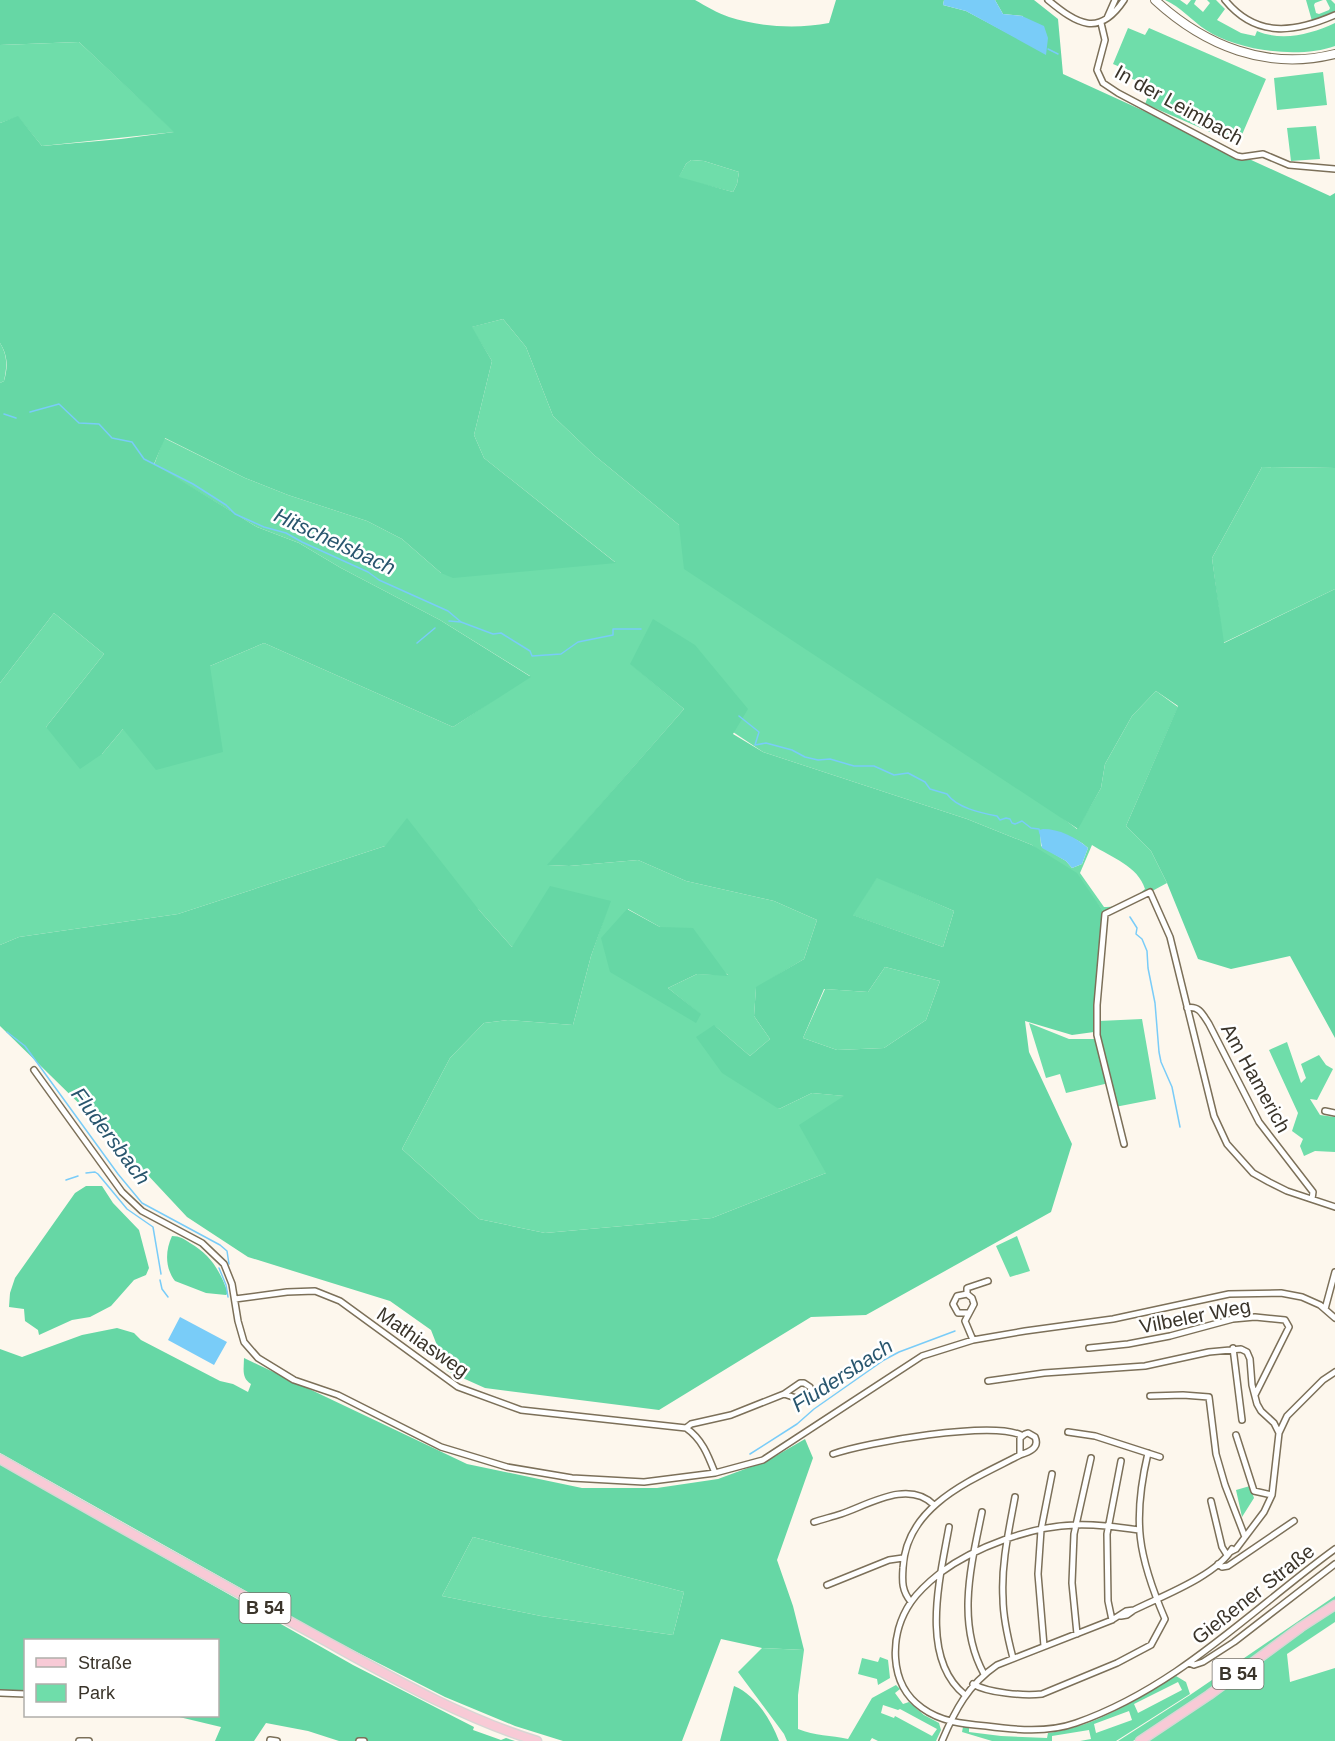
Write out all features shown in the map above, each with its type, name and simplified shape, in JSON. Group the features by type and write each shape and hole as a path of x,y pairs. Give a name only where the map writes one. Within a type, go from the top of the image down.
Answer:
{"main road":[{"path":"1148,0 1162,7 1201,35 1224,47 1245,54 1289,60 1335,54"},
{"path":"1155,0 1162,7"},
{"name":"B 54","path":"0,1459 169,1556 432,1699 504,1731 537,1741"},
{"name":"B 54","path":"1140,1741 1335,1605"}],"street":[{"path":"1047,0 1067,16 1091,25 1114,14 1124,0"},
{"path":"1103,21 1115,0"},
{"path":"1225,0 1242,17 1270,28 1304,27 1335,15"},
{"name":"In der Leimbach","path":"1103,21 1105,40 1097,70 1102,83 1228,153 1242,157 1263,154 1289,165 1335,169"},
{"path":"1124,1144 1097,1035 1097,1005 1105,914 1150,892 1170,937 1214,1116 1227,1144 1253,1173 1287,1191 1335,1207"},
{"name":"Am Hamerich","path":"1187,1008 1193,1006 1198,1009 1209,1023 1259,1122 1313,1192 1312,1199"},
{"path":"34,1070 122,1192 142,1211 202,1243 224,1264 235,1299 244,1342 258,1358 294,1380 338,1395 441,1447 507,1467 572,1478 644,1482 715,1473 763,1460 922,1356 973,1340 1113,1319 1229,1294 1281,1293 1302,1297 1325,1309 1335,1318"},
{"path":"1325,1111 1335,1113"},
{"path":"1325,1309 1335,1272"},
{"path":"967,1294 967,1288 988,1281"},
{"name":"Mathiasweg","path":"235,1299 315,1291 340,1301 458,1387 521,1410 686,1428"},
{"path":"968,1313 958,1313 953,1304 957,1296 967,1294 972,1298 974,1304 965,1322 973,1340"},
{"name":"Vilbeler Weg","path":"1089,1348 1170,1336 1233,1319 1255,1317 1285,1320 1289,1328 1255,1395"},
{"path":"1233,1348 1242,1420"},
{"path":"988,1381 1044,1373 1145,1366 1233,1348 1241,1349 1247,1352 1250,1359 1252,1385 1261,1411 1274,1423 1278,1433"},
{"path":"942,1741 965,1695 973,1684 997,1665 1112,1620 1126,1611 1134,1610 1194,1580 1218,1564 1233,1546 1245,1537 1264,1512 1272,1495 1278,1433 1287,1416 1323,1380 1335,1372"},
{"path":"715,1473 697,1436 686,1428 691,1424 731,1415 784,1394 800,1383 808,1384 811,1389 806,1400 784,1394"},
{"path":"1150,1396 1209,1397 1218,1464 1245,1537"},
{"path":"833,1454 854,1448 968,1431 994,1431 1022,1436 1031,1434 1035,1437 1037,1443 1034,1449 941,1498 919,1522 903,1558 902,1586 910,1602 940,1573 974,1553 1007,1539 1041,1530 1075,1525 1139,1530"},
{"path":"1068,1432 1095,1436 1160,1457"},
{"path":"1236,1435 1254,1491 1272,1495"},
{"path":"1020,1455 1018,1441 1022,1436"},
{"path":"973,1684 981,1689 1031,1695 1042,1694 1117,1663 1151,1644 1165,1619 1155,1599 1144,1565 1139,1530 1139,1500 1148,1453"},
{"path":"1077,1634 1072,1583 1075,1525 1091,1458"},
{"path":"1112,1620 1108,1601 1108,1526 1121,1461"},
{"path":"1044,1646 1038,1574 1041,1530 1053,1474"},
{"path":"814,1522 897,1494 922,1497 934,1504"},
{"path":"1013,1658 1002,1600 1007,1539 1015,1497"},
{"path":"1211,1501 1222,1547 1228,1554"},
{"path":"982,1512 968,1594 969,1631 977,1660 984,1674"},
{"path":"1218,1564 1222,1567 1228,1566 1294,1521"},
{"path":"949,1527 937,1591 938,1651 952,1685 965,1695"},
{"name":"Gießener Straße","path":"910,1602 897,1637 899,1682 923,1710 950,1722 1001,1728 1052,1729 1074,1724 1128,1701 1189,1663 1237,1628 1335,1549"},
{"path":"827,1585 889,1560 903,1558"},
{"name":"Gießener Straße","path":"1189,1663 1194,1665 1203,1662 1234,1642 1335,1564"},
{"path":"0,1693 24,1694"},
{"path":"270,1740 277,1741"},
{"path":"79,1741 89,1741"},
{"path":"359,1741 364,1741"}],"green space":[{"path":"0,0 695,0 729,17 766,25 791,26 829,23 836,0 944,0 943,5 966,11 1015,37 1023,16 1003,14 995,0 1034,0 1058,19 1063,74 1330,196 1335,193 1335,468 1262,467 1212,558 1224,643 1335,589 1335,1038 1290,956 1231,969 1198,959 1167,883 1151,851 1126,826 1178,706 1156,691 1132,716 1105,764 1101,788 1078,829 684,569 679,525 594,455 553,416 526,347 503,319 472,327 492,361 474,435 484,458 616,563 453,578 441,573 402,539 367,521 245,478 165,438 154,464 257,527 299,543 341,568 440,620 531,677 453,727 264,643 210,666 223,752 156,770 123,729 102,754 80,769 46,727 104,654 54,613 0,683 0,383 4,381 7,366 5,352 0,343 0,123 18,116 42,146 174,132 79,42 0,45","holes":["691,160 704,161 739,172 733,192 679,177"]},
{"path":"1165,0 1180,0 1187,5 1191,0 1196,0 1194,4 1203,12 1210,3 1207,0 1216,0 1225,9 1217,20 1241,33 1255,36 1257,31 1277,36 1297,35 1335,23 1335,46 1304,52 1251,48 1206,30"},
{"path":"1306,0 1323,0 1314,5 1316,13 1319,14 1329,10 1326,0 1331,0 1335,4 1335,11 1312,21"},
{"path":"1128,28 1145,35 1149,28 1266,79 1238,144 1145,104 1152,87 1125,76 1127,70 1113,64"},
{"path":"79,42 175,132 42,146 18,117 0,123 0,45"},
{"path":"1323,72 1327,105 1277,110 1274,78"},
{"path":"1316,126 1320,159 1291,161 1287,128"},
{"path":"691,160 704,161 739,172 733,192 678,178"},
{"path":"503,319 526,347 553,416 594,455 679,525 1077,829 1101,788 1105,764 1132,716 1156,691 1178,707 1126,826 1151,851 1167,883 1105,914 1093,898 1032,845 967,819 763,752 631,664 684,709 548,865 569,866 638,860 686,881 774,901 817,920 804,959 756,988 754,1016 770,1039 750,1056 715,1026 779,1109 812,1093 845,1096 826,1173 712,1218 545,1233 479,1219 402,1149 450,1058 484,1023 508,1020 573,1025 591,956 610,901 512,947 479,910 385,846 178,914 19,937 0,945 0,683 54,613 104,654 46,727 102,754 123,729 210,666 264,643 453,727 530,676 440,620 341,568 299,543 257,527 154,465 164,438 245,478 367,521 402,539 441,573 615,562 484,458 474,435 492,361 471,327","holes":["1040,830 1066,835 1088,848 1082,864 1072,868 1066,861 1041,846","1092,845 1130,868 1145,889 1126,902 1104,907 1080,873","628,909 660,927 728,975 697,974 668,988 700,1014 610,971"]},
{"path":"0,343 6,357 6,366 4,381 0,383"},
{"path":"1262,467 1335,468 1335,589 1223,643 1212,558"},
{"path":"653,619 695,645 748,709 733,734 763,752 967,819 1032,845 1077,873 1105,914 1094,1032 1072,1035 1025,1021 1029,1052 1072,1144 1051,1212 866,1315 811,1317 659,1410 485,1388 447,1371 431,1330 390,1301 248,1257 187,1217 101,1125 0,1026 0,945 19,937 178,914 385,846 407,818 479,910 512,947 550,886 611,901 591,956 573,1025 508,1020 484,1023 450,1058 402,1149 479,1219 545,1233 712,1218 826,1173 799,1125 844,1096 812,1093 779,1109 722,1073 696,1037 714,1025 750,1056 770,1039 754,1016 756,987 804,959 817,920 774,901 686,881 638,860 569,866 547,865 684,709 630,664","holes":["877,878 954,911 943,947 853,915","885,967 940,981 926,1020 884,1048 837,1050 803,1038 824,989 868,992"]},
{"path":"877,877 954,911 943,947 852,915"},
{"path":"627,909 660,927 693,928 728,976 697,974 668,988 701,1014 696,1023 610,972 601,938"},
{"path":"885,967 940,981 926,1020 884,1048 837,1050 803,1038 825,989 868,992"},
{"path":"1142,1019 1156,1099 1115,1107 1109,1083 1066,1093 1060,1074 1046,1078 1029,1023 1069,1039 1098,1039 1099,1021"},
{"path":"1287,1042 1301,1083 1306,1078 1301,1064 1319,1055 1326,1065 1333,1069 1317,1100 1310,1099 1320,1115 1335,1117 1335,1152 1315,1151 1304,1156 1300,1146 1303,1139 1292,1131 1298,1113 1269,1050"},
{"path":"86,1186 102,1186 113,1203 139,1230 149,1268 146,1275 134,1280 111,1306 90,1317 72,1320 39,1335 38,1330 25,1321 24,1309 9,1307 10,1293 15,1278 75,1193"},
{"path":"172,1236 186,1240 209,1258 222,1278 228,1293 226,1295 206,1293 175,1281 169,1271 167,1259"},
{"path":"1017,1236 1030,1271 1010,1277 996,1246"},
{"path":"117,1328 134,1333 141,1340 220,1381 233,1384 248,1392 251,1384 244,1376 244,1358 467,1464 582,1488 657,1488 718,1479 767,1461 805,1439 813,1458 777,1560 793,1606 804,1650 762,1648 721,1639 682,1741 563,1741 515,1726 445,1697 331,1639 0,1453 0,1349 22,1357 82,1335","holes":["473,1537 684,1592 673,1635 541,1616 442,1596"]},
{"path":"0,1464 353,1665 474,1727 473,1730 501,1740 506,1738 515,1741 339,1741 308,1731 266,1723 254,1741 215,1741 221,1727 179,1717 219,1717 219,1639 24,1639 24,1693 0,1692"},
{"path":"1250,1486 1254,1498 1242,1517 1236,1490"},
{"path":"473,1537 684,1592 673,1635 541,1616 442,1596"},
{"path":"1335,1596 1335,1604 1208,1694 1133,1741 1118,1741 1190,1695"},
{"path":"1335,1609 1335,1622 1287,1654 1290,1682 1335,1668 1335,1741 1147,1741"},
{"path":"762,1648 804,1650 798,1695 798,1729 848,1739 872,1698 896,1685 900,1689 895,1693 903,1704 909,1702 924,1715 939,1723 941,1730 936,1741 878,1741 872,1738 870,1741 787,1741 738,1672","holes":["883,1705 900,1709 937,1729 932,1736 895,1716 894,1718 881,1713"]},
{"path":"880,1657 888,1660 890,1678 878,1685 877,1679 858,1674 862,1658 878,1662"},
{"path":"1176,1676 1186,1682 1190,1694 1116,1741 1080,1741 1091,1739 1089,1730 1052,1736 1052,1741 992,1741 962,1732 963,1727 969,1728 969,1732 1047,1738 1048,1733 1099,1719","holes":["1178,1682 1182,1690 1138,1713 1134,1704","1129,1711 1132,1720 1096,1733 1094,1724"]},
{"path":"734,1686 749,1695 762,1709 779,1741 720,1741"}],"water":[{"path":"944,0 995,0 1003,14 1022,16 1044,26 1048,38 1046,55 966,11 943,5"},
{"path":"1039,830 1067,834 1088,848 1082,864 1072,868 1066,861 1042,848"},
{"path":"180,1317 227,1342 214,1365 168,1340"}],"waterway":[{"path":"1048,49 1058,54"},
{"name":"Hitschelsbach","path":"30,412 59,404 79,423 99,424 112,438 132,442 144,459 193,484 226,505 235,514 264,527 286,533 368,572 379,580 448,611 461,622 493,634 501,633 530,651 532,656 561,654 578,642 613,635 613,629 641,629"},
{"path":"4,414 16,418"},
{"name":"Hitschelsbach","path":"449,621 461,622"},
{"path":"417,643 435,628"},
{"name":"Hitschelsbach","path":"739,716 759,732 755,745 766,743 818,760 830,759 854,766 874,766 894,775 908,773 925,782 930,789 947,794 963,806 997,816 1000,820 1010,819 1015,824 1022,821 1031,828 1039,829 1040,833"},
{"name":"Hitschelsbach","path":"1130,917 1137,928 1136,934 1142,939 1147,951 1155,1003 1159,1052 1172,1087 1180,1127"},
{"name":"Fludersbach","path":"7,1032 25,1046 118,1174 142,1203 220,1245 227,1251 229,1264"},
{"path":"86,1173 98,1174 127,1209 153,1227 161,1274"},
{"path":"66,1180 78,1176"},
{"name":"Fludersbach","path":"219,1268 228,1297"},
{"path":"160,1280 162,1289 168,1297"},
{"name":"Fludersbach","path":"750,1454 797,1424 814,1409 884,1360 955,1331"}]}
